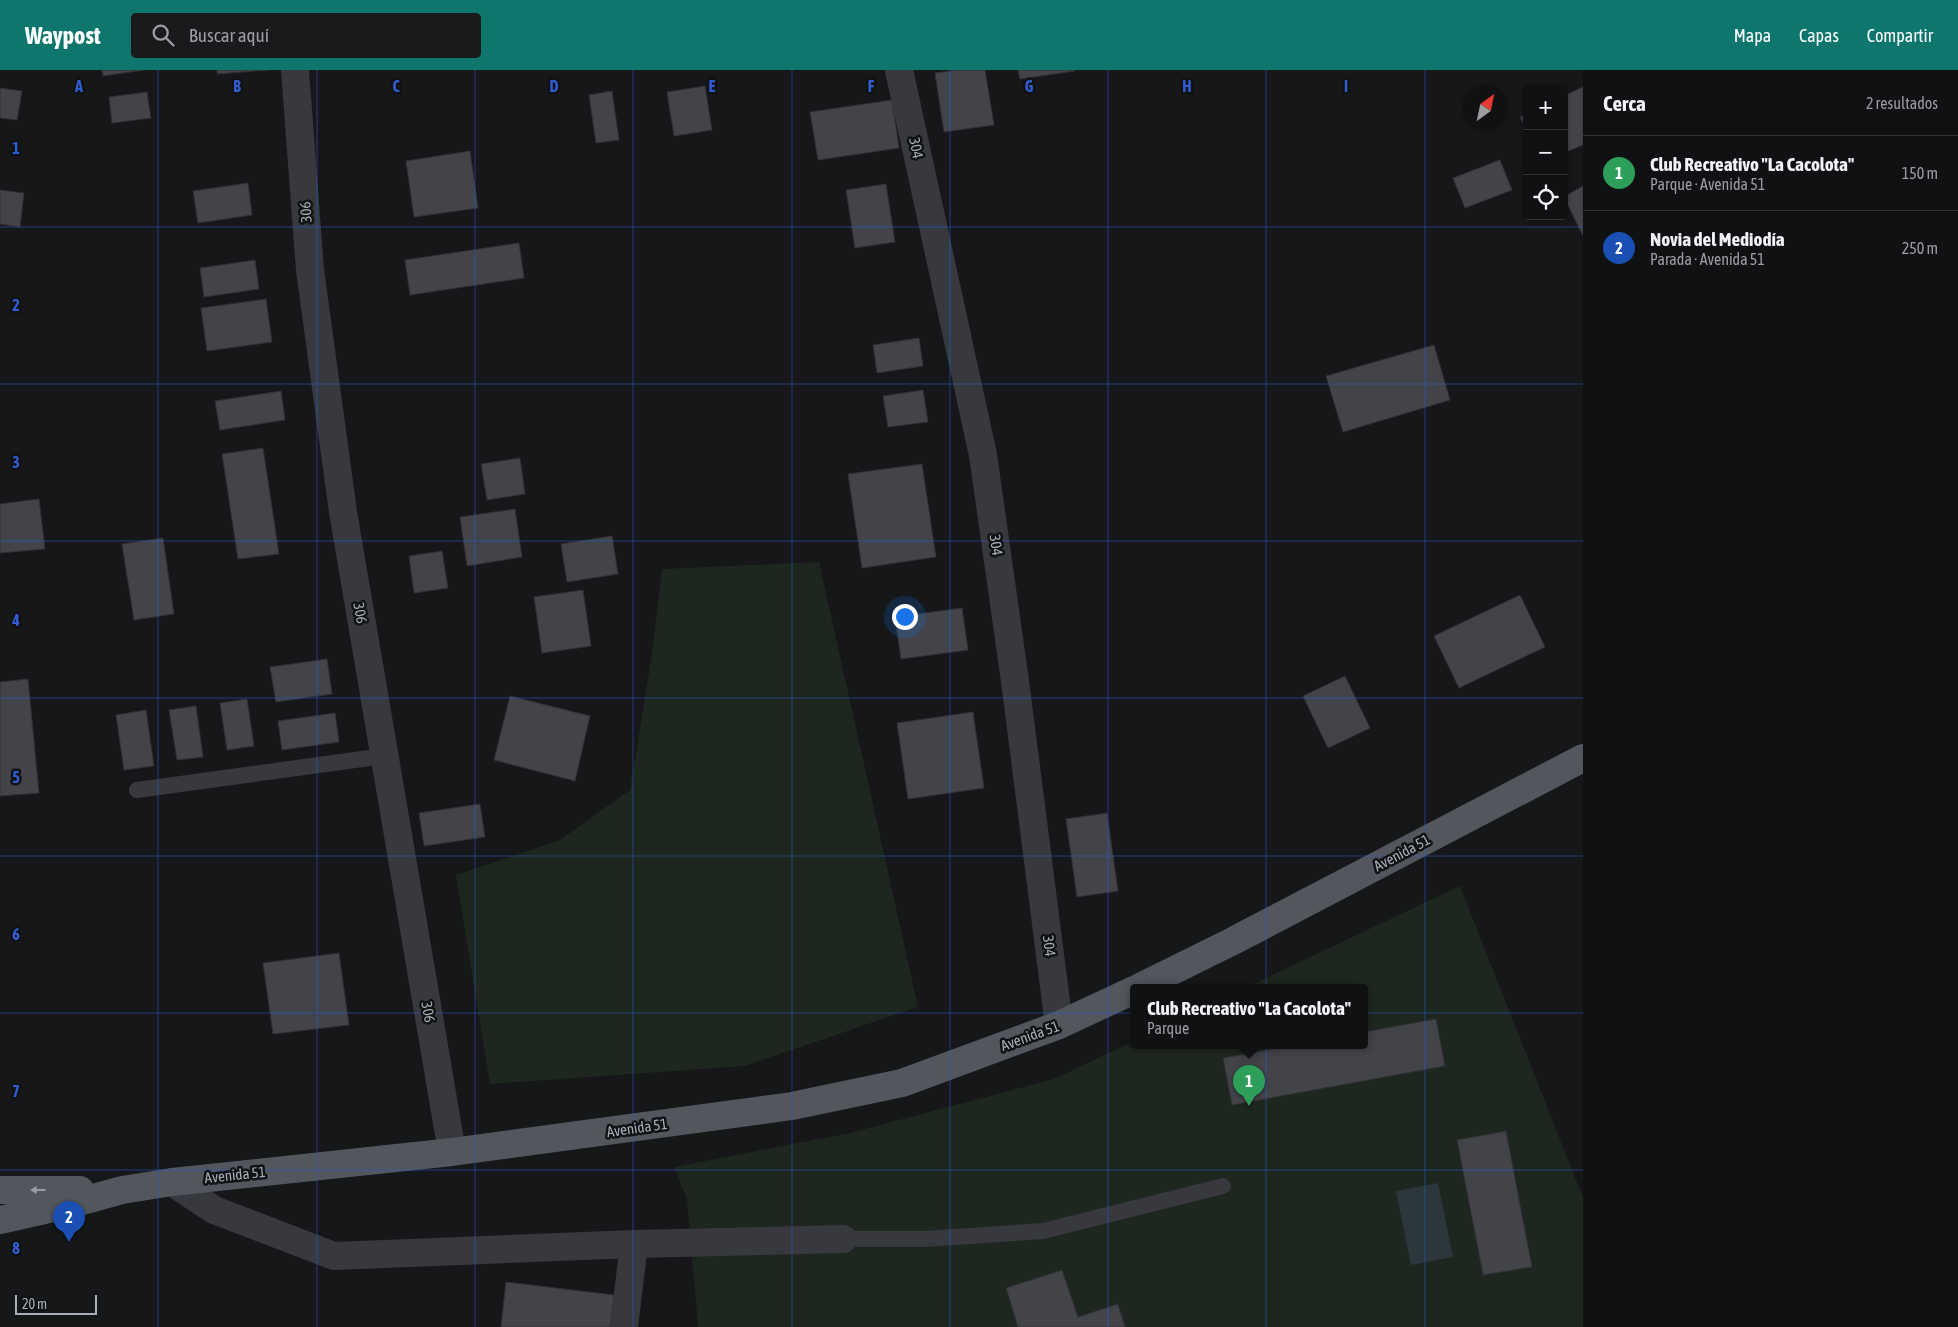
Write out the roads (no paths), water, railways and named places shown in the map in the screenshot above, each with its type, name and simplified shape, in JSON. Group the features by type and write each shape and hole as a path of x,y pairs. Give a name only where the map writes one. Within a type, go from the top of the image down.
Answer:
{"main road":[{"name":"Avenida 51","path":"1146,984 1233,941 1583,759"},
{"name":"Avenida 51","path":"0,1220 122,1190 172,1182 452,1152 801,1104 902,1082 1059,1026 1130,992"},
{"name":"Avenida 51","path":"0,1190 122,1190"}],"street":[{"name":"306","path":"295,70 310,270 343,512 452,1152"},
{"name":"304","path":"899,70 983,455 1016,691 1059,1026"},
{"path":"172,1182 214,1210 334,1256 634,1244 843,1239"},
{"path":"624,1327 634,1244"}],"lane":[{"path":"137,790 384,756"},
{"path":"843,1239 925,1239 1043,1231 1223,1186"}],"place":[{"name":"Club Recreativo \"La Cacolota\"","path":"1249,1106"},
{"name":"Novia del Mediodía","path":"69,1242"}]}
